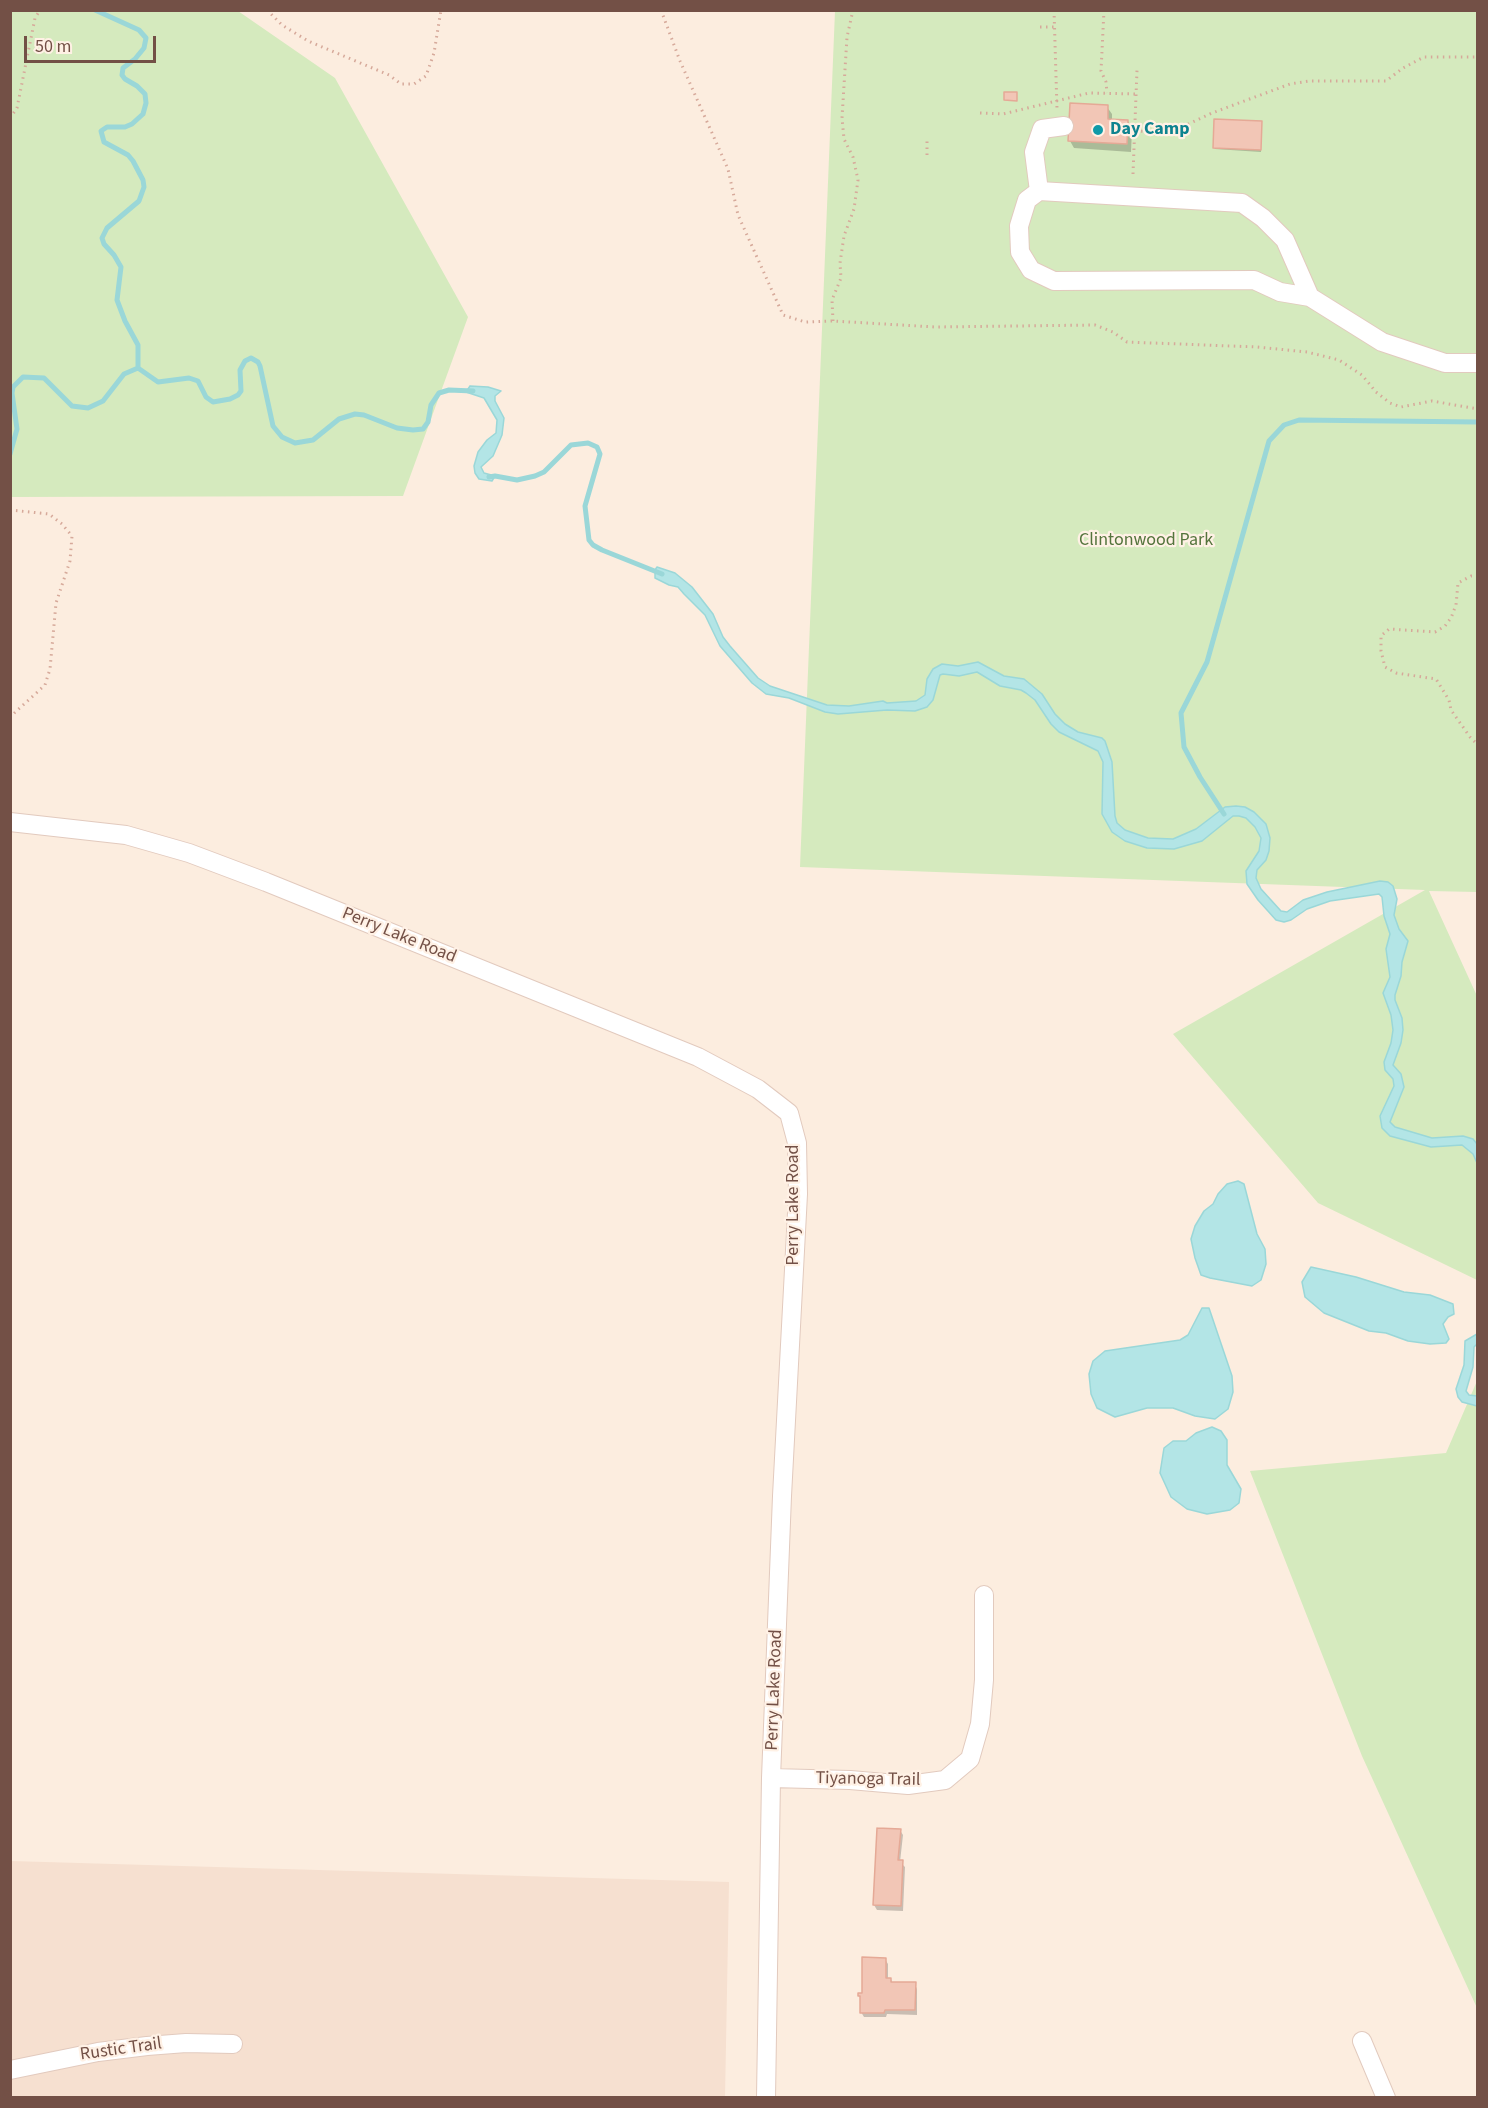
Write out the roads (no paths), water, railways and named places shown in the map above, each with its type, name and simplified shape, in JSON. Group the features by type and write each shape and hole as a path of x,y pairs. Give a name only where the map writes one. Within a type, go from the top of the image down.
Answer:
{"street":[{"path":"1039,191 1034,152 1042,129 1060,126"},
{"path":"1310,297 1285,240 1263,218 1242,203 1039,191 1027,200 1019,226 1020,252 1031,270 1054,281 1254,280 1280,292 1310,297 1382,342 1445,363 1478,363"},
{"name":"Perry Lake Road","path":"10,822 126,835 189,853 698,1057 758,1089 789,1113 797,1143 798,1194 782,1496 771,1778 766,2097"},
{"name":"Tiyanoga Trail","path":"771,1778 850,1780 908,1785 945,1780 970,1759 981,1724 984,1680 984,1595"},
{"path":"1362,2041 1386,2097"},
{"name":"Rustic Trail","path":"10,2070 108,2050 186,2043 233,2044"}],"water":[{"path":"470,386 488,387 501,391 495,396 495,401 504,418 502,435 493,456 481,467 484,473 495,476 492,481 479,479 474,466 478,452 496,433 497,420 484,398 466,392"},
{"path":"657,567 675,573 692,587 713,614 723,637 758,678 770,686 827,705 849,706 883,701 887,703 916,701 925,695 927,679 933,669 942,664 958,666 978,662 1004,676 1024,679 1042,694 1055,714 1065,724 1078,732 1102,738 1105,741 1112,762 1115,816 1117,823 1125,830 1148,838 1173,839 1196,829 1225,807 1245,807 1254,812 1266,824 1270,838 1266,860 1257,870 1256,878 1261,889 1281,911 1287,912 1303,900 1327,892 1380,881 1388,882 1393,886 1397,899 1394,915 1399,929 1408,941 1395,995 1403,1030 1393,1065 1401,1074 1404,1087 1390,1122 1395,1127 1432,1138 1463,1136 1473,1139 1477,1144 1477,1163 1473,1154 1462,1145 1431,1147 1390,1136 1382,1128 1380,1116 1394,1086 1393,1079 1385,1070 1384,1062 1393,1030 1391,1015 1383,993 1390,977 1386,949 1390,934 1384,916 1382,897 1379,894 1330,901 1307,909 1291,920 1284,922 1276,920 1247,884 1246,871 1259,851 1261,838 1246,818 1239,816 1233,816 1202,841 1174,849 1147,848 1125,841 1112,832 1102,814 1103,762 1098,751 1059,732 1035,700 1026,693 1000,686 977,672 959,676 940,675 933,700 927,707 915,711 887,710 838,714 825,712 789,698 766,694 752,683 720,646 705,615 678,587 655,578"},
{"path":"1238,1181 1244,1184 1257,1234 1265,1249 1266,1264 1261,1280 1252,1286 1201,1275 1191,1239 1195,1226 1204,1211 1213,1204 1227,1184"},
{"path":"1311,1267 1356,1277 1404,1292 1430,1295 1453,1304 1454,1314 1448,1317 1443,1324 1449,1339 1446,1343 1430,1344 1408,1341 1386,1333 1369,1331 1324,1313 1305,1297 1302,1282"},
{"path":"1202,1308 1209,1308 1232,1376 1233,1392 1228,1409 1215,1419 1195,1416 1173,1408 1147,1408 1115,1417 1097,1408 1091,1394 1089,1374 1093,1361 1105,1351 1180,1340 1188,1335"},
{"path":"1477,1334 1473,1367 1466,1391 1469,1395 1477,1396 1477,1406 1462,1402 1456,1389 1464,1365 1465,1341"},
{"path":"1212,1427 1221,1431 1227,1440 1227,1465 1241,1489 1239,1503 1230,1510 1207,1514 1187,1509 1171,1497 1160,1473 1164,1448 1173,1441 1186,1441 1196,1433"}],"waterway":[{"path":"95,10 139,30 146,38 144,48 123,68 122,75 145,94 146,103 143,114 125,127 107,127 101,131 104,142 128,155 143,180 144,187 139,201 107,228 102,238 121,267 117,300 138,345 138,368"},
{"path":"10,454 17,429 13,387 23,377 44,378 72,406 88,408 103,401 124,374 138,368 158,382 189,378 198,381 206,397 213,402 238,395 241,391 240,370 245,361 251,358 260,366 273,426 282,437 295,443 313,440 339,419 355,414 364,415 397,428 423,429 428,422 431,405 439,393 449,390 473,391"},
{"path":"1224,814 1184,747 1181,713 1207,662 1269,441 1284,425 1299,420 1478,422"},
{"path":"489,477 517,480 535,476 544,472 571,445 588,443 597,447 600,454 585,506 589,540 602,550 662,574"}],"place":[{"name":"Day Camp","path":"1098,130"}],"park label":[{"name":"Clintonwood Park","path":"1146,541"}]}
